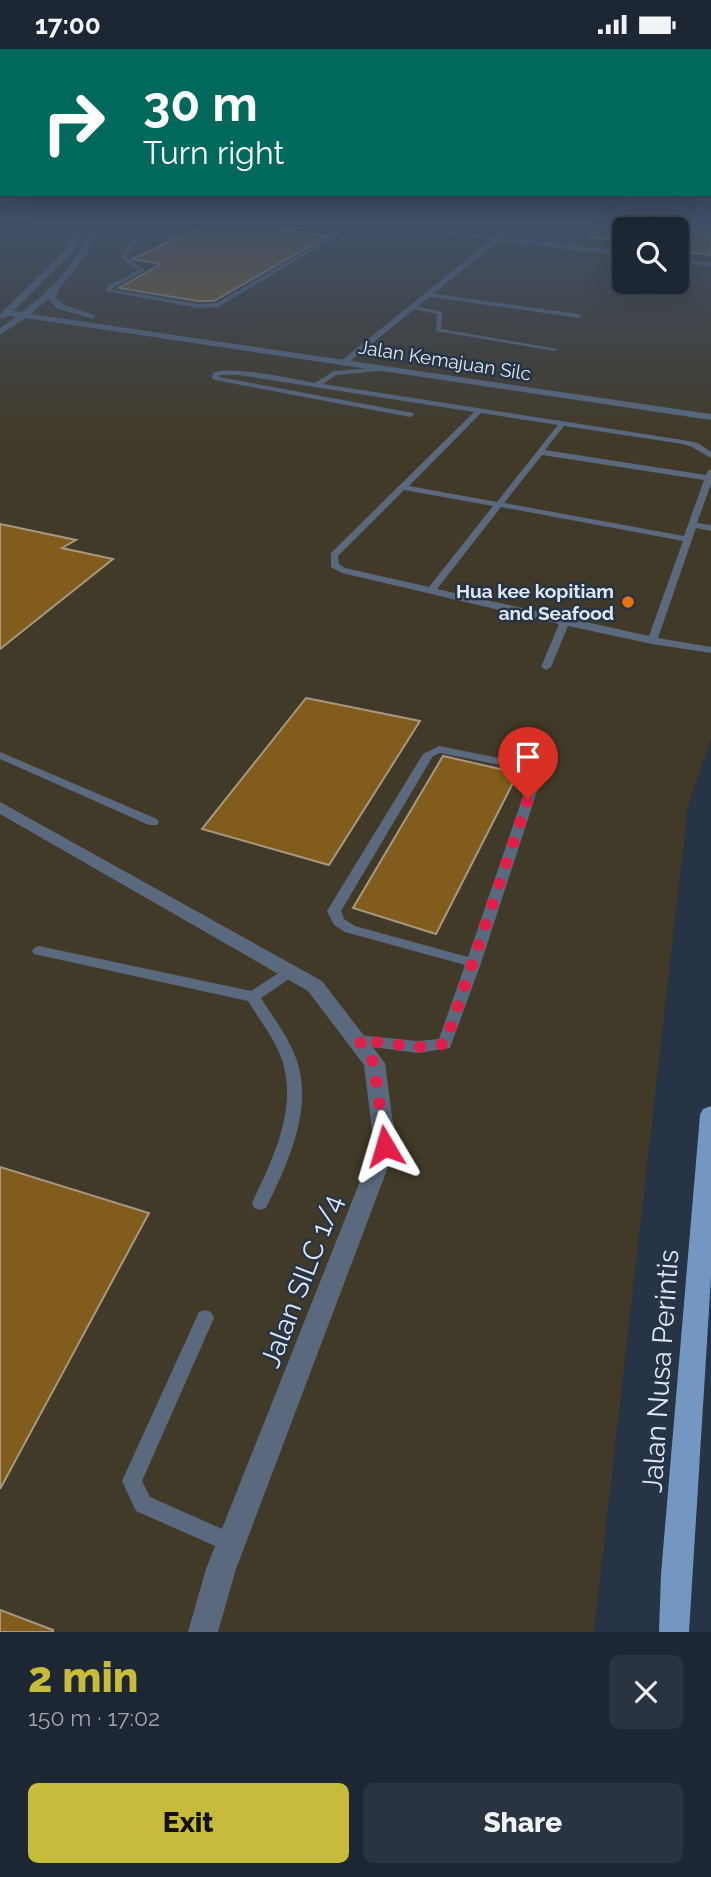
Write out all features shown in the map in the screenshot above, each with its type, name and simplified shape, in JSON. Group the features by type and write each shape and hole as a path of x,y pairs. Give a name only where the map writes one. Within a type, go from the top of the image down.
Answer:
{"main road":[{"name":"Jalan Nusa Perintis","path":"674,1632 676,1574 711,1115"}],"street":[{"path":"4,315 26,296"},
{"path":"0,334 31,312 45,296"},
{"path":"53,296 52,299 61,307 92,317"},
{"path":"347,359 426,296"},
{"name":"Jalan Kemajuan Silc","path":"16,306 83,324 347,359 386,369 589,395"},
{"name":"Jalan Kemajuan Silc","path":"4,315 31,312 92,317 648,404 711,417"},
{"path":"0,334 30,327 83,324"},
{"name":"Jalan Kemajuan Silc","path":"648,404 711,409"},
{"name":"Jalan SILC 1/4","path":"0,807 315,986 374,1063 385,1146 231,1543 203,1632"}],"lane":[{"path":"141,296 198,306 218,305 234,296"},
{"path":"433,296 579,316"},
{"path":"412,307 440,313 438,330 555,349"},
{"path":"317,385 334,373 386,369"},
{"path":"410,415 215,378 216,373 227,372 317,385 683,442 695,445 711,456"},
{"path":"480,410 334,555 334,565 342,570 652,641 711,650"},
{"path":"432,590 562,424"},
{"path":"540,452 710,475 652,641"},
{"path":"403,487 688,538"},
{"path":"693,525 711,527"},
{"path":"546,667 565,621"},
{"path":"359,1040 418,1047 445,1044 474,963 536,776 529,767 439,749 429,754 334,911 339,922 350,929 474,963"},
{"path":"0,755 153,822"},
{"path":"39,951 253,997 283,1045 292,1076 294,1112 285,1149 260,1203"},
{"path":"253,997 290,972"},
{"path":"205,1318 132,1481 143,1504 231,1543"}],"shaded area":[{"path":"0,296 711,296 711,738 688,806 594,1632 0,1632"}],"building":[{"path":"167,296 223,296 214,301"},
{"path":"0,524 76,540 62,548 113,559 0,649"},
{"path":"306,698 420,721 329,865 202,829"},
{"path":"443,756 518,773 436,934 353,908"},
{"path":"0,1167 149,1213 0,1489"},
{"path":"0,1610 53,1630 53,1632 0,1632"}],"place":[{"name":"Hua kee kopitiam and Seafood","path":"628,602"}],"route":[{"path":"385,1146 374,1063 359,1040 418,1047 445,1044 528,799"}]}
